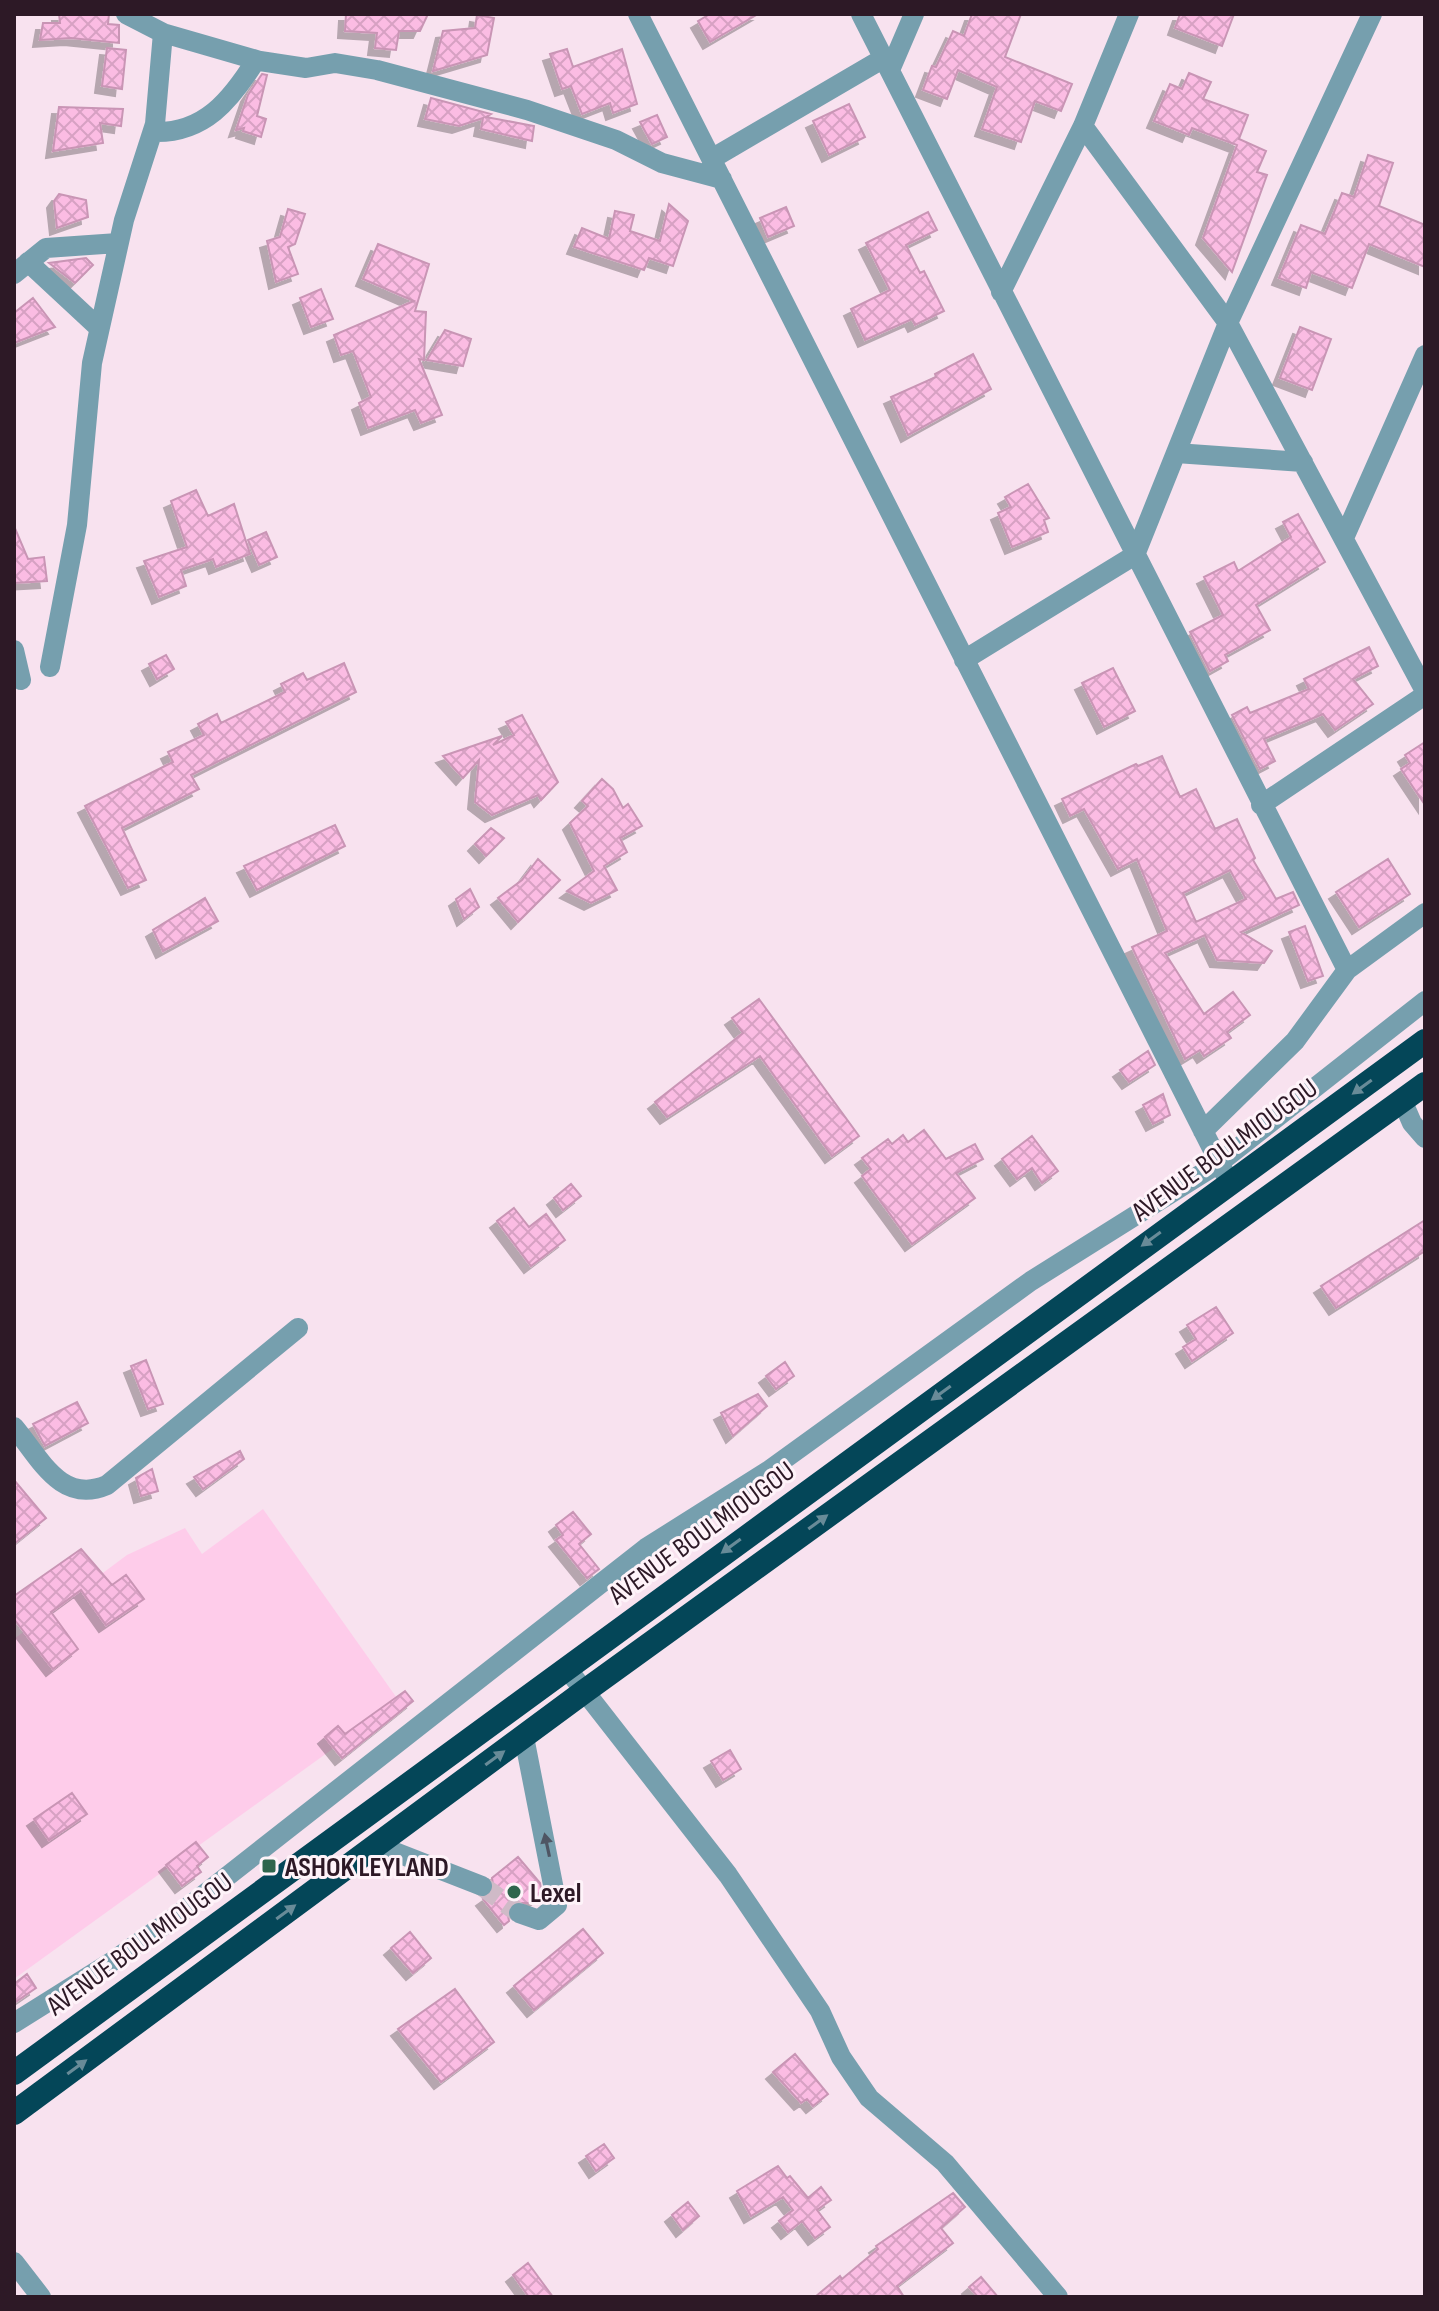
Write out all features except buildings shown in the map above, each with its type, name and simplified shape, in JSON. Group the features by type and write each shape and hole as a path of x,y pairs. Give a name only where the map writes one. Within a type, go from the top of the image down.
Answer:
{"highway":[{"name":"AVENUE BOULMIOUGOU","path":"14,2073 568,1670 1224,1172 1425,1041"},
{"path":"14,2113 585,1691 1425,1084"}],"street":[{"path":"126,14 163,33 256,60 306,68 335,63 377,70 527,110 616,140 662,163 722,179"},
{"path":"638,14 1224,1172"},
{"path":"861,14 1347,970"},
{"path":"713,158 887,64 914,14"},
{"path":"1001,292 1083,126 1129,14"},
{"path":"964,660 1135,555 1228,323 1372,14"},
{"path":"50,667 77,525 81,449 99,328 118,243 153,132 163,33"},
{"path":"153,132 203,123 234,95 256,60"},
{"path":"1083,126 1228,323 1425,693 1261,805"},
{"path":"99,328 21,268 46,248 118,243"},
{"path":"1344,538 1425,355"},
{"path":"1176,453 1303,462"},
{"path":"14,650 21,680"},
{"path":"1203,1131 1295,1041 1347,970 1425,913"},
{"path":"14,2023 113,1961 174,1918 646,1548 768,1471 1031,1281 1224,1172 1425,1001"},
{"path":"1402,1100 1412,1123 1425,1138"},
{"path":"14,1427 63,1486 79,1492 94,1490 107,1485 298,1328"},
{"path":"568,1670 728,1875 820,2011 841,2057 869,2098 945,2163 1058,2297"},
{"path":"519,1913 539,1920 557,1905 524,1737"},
{"path":"377,1845 482,1886"},
{"path":"14,2262 41,2297"}],"shaded area":[{"path":"263,1509 399,1701 14,1979 14,1639 127,1555 185,1528 202,1554"}],"tunnel":[{"path":"482,1886 519,1913"}],"place":[{"name":"ASHOK LEYLAND","path":"269,1866"},
{"name":"Lexel","path":"514,1892"}]}
